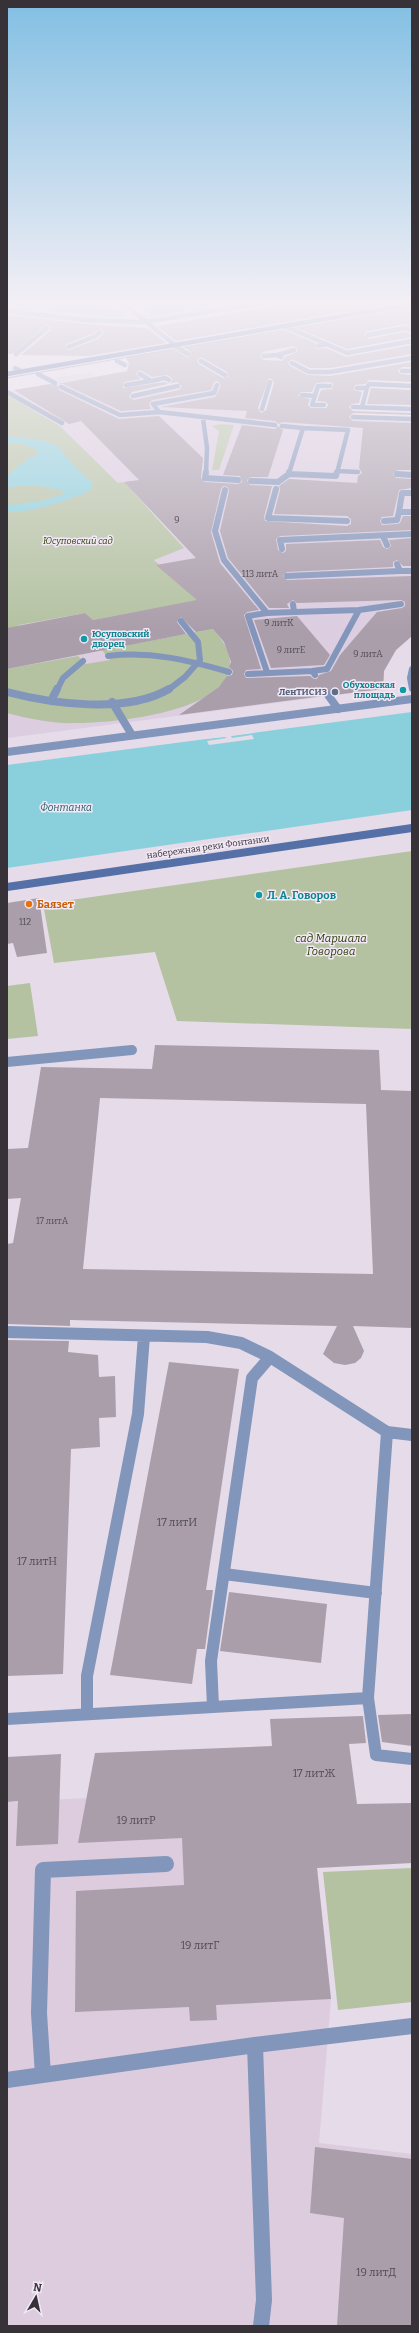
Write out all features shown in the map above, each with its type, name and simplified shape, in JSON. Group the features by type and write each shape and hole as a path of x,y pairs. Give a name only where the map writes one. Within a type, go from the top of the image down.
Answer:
{"main road":[{"name":"набережная реки Фонтанки","path":"7,886 412,828"}],"street":[{"path":"42,412 62,423"},
{"path":"113,412 120,415 159,412 275,425"},
{"path":"353,417 412,419"},
{"path":"202,418 207,437 208,465 205,478 228,481 238,480"},
{"path":"282,426 349,429 336,476 289,474"},
{"path":"303,428 289,474 277,485 268,518 347,521"},
{"path":"338,471 358,472"},
{"path":"397,474 412,475"},
{"path":"251,481 277,485"},
{"path":"225,490 215,531 224,560 267,613"},
{"path":"384,520 397,520 402,493 412,493"},
{"path":"399,512 412,512"},
{"path":"282,549 280,540 412,534"},
{"path":"383,536 387,545"},
{"path":"397,564 400,571"},
{"path":"286,568 288,584"},
{"path":"287,576 412,571"},
{"path":"293,604 294,612"},
{"path":"267,672 248,616 267,613 359,610 401,604"},
{"path":"248,674 267,672 313,673 327,670 359,610"},
{"path":"7,692 50,701 112,702 152,697 170,688 200,660 198,642 182,621"},
{"path":"108,656 148,653 179,657 229,672"},
{"path":"50,701 63,678 83,661"},
{"path":"412,669 410,678 412,689"},
{"path":"328,695 338,709"},
{"path":"7,752 412,699"},
{"path":"112,702 132,735"},
{"path":"7,1062 132,1050"},
{"path":"7,1332 214,1338 241,1343 270,1357 387,1432 412,1435"},
{"path":"87,1714 87,1676 138,1414 144,1336"},
{"path":"213,1707 211,1661 252,1378 270,1357"},
{"path":"387,1432 368,1698 376,1755 412,1758"},
{"path":"224,1574 376,1593"},
{"path":"7,1719 368,1698"},
{"path":"43,2075 39,2013 43,1870 166,1864"},
{"path":"7,2080 255,2045 412,2026"},
{"path":"255,2045 264,2300 261,2326"}],"shaded area":[{"path":"36,412 261,412 412,418 412,636 396,650 384,671 383,689 7,738 7,636 19,625 85,613 151,609 155,612 156,565 154,560 183,547 152,511 118,483 60,426"},
{"path":"253,1790 317,1867 331,1999 319,2143 412,2154 412,2326 7,2326 7,1802"}],"green space":[{"name":"Юсуповский сад","path":"7,412 36,412 60,426 118,483 124,482 184,548 154,560 201,603 155,612 151,609 93,620 85,613 19,625 7,636"},
{"path":"221,424 234,425 219,470 212,470 219,431 212,426"},
{"path":"213,629 229,655 227,676 212,693 188,705 158,714 98,722 50,722 7,713 7,669 78,656 86,664 110,660 102,650"},
{"name":"сад Маршала Говорова","path":"412,851 412,1029 177,1021 155,952 54,963 43,904"},
{"path":"30,983 38,1036 7,1039 7,986"},
{"path":"412,1868 412,2002 338,2010 323,1872"}],"water":[{"path":"7,436 44,441 56,445 78,470 93,483 90,491 39,508 18,512 7,512 7,505 42,501 64,494 62,491 37,485 7,487 7,476 22,463 37,454 37,450 21,443 7,443"},
{"name":"Фонтанка","path":"412,712 412,810 7,868 7,765"}],"pier":[{"path":"253,731 254,733 231,736 232,738 252,735 254,739 209,745 207,741 227,738 205,739 204,737"}],"building":[{"path":"49,412 104,412 119,419 159,416 203,458 201,478 205,482 238,484 242,482 240,476 223,475 242,425 275,429 278,426 283,430 268,477 251,477 247,480 250,485 272,486 264,517 265,521 347,526 351,524 351,519 347,516 274,514 280,490 279,486 289,479 357,483 358,476 362,473 359,468 363,428 282,422 279,424 275,421 245,418 247,412 412,413 412,415 353,413 349,417 353,421 412,423 412,470 397,470 393,474 396,478 412,479 412,488 399,490 393,516 382,517 380,521 382,525 397,524 400,523 403,516 412,516 412,530 280,536 276,539 278,550 283,553 286,551 286,544 380,540 383,547 387,549 391,546 389,540 412,538 412,566 403,566 397,560 393,562 393,567 287,572 283,576 287,580 412,576 412,636 396,650 384,671 383,689 334,695 327,690 323,692 323,696 179,715 219,687 227,676 232,675 233,671 229,667 231,662 224,642 213,629 196,632 181,617 177,622 186,634 7,669 7,628 85,613 93,620 197,600 156,565 196,558 124,482 139,480 81,421 69,424","holes":["223,486 228,487 229,491 220,531 228,558 269,608 289,608 287,604 293,600 297,603 401,600 405,602 405,606 402,608 377,612 340,655 331,671 319,675 317,679 310,676 246,678 244,674 246,670 261,669 244,615 247,612 259,610 220,563 211,532"]},
{"path":"297,616 330,655 324,665 271,668 254,620"},
{"path":"39,898 47,953 17,957 13,943 7,944 7,903"},
{"path":"155,1045 379,1050 381,1090 412,1091 412,1328 353,1326 364,1351 361,1358 355,1363 345,1365 334,1363 323,1354 337,1326 70,1320 70,1326 7,1324 7,1244 13,1243 21,1198 7,1199 7,1149 28,1148 41,1067 152,1069","holes":["100,1098 366,1104 373,1274 83,1269"]},
{"path":"7,1340 69,1341 68,1352 98,1355 99,1377 115,1376 116,1417 99,1418 100,1447 71,1449 63,1674 7,1676"},
{"path":"169,1362 239,1369 206,1590 213,1590 205,1649 197,1649 192,1684 110,1675"},
{"path":"229,1592 327,1604 321,1663 220,1651"},
{"path":"412,1714 412,1746 382,1742 378,1715"},
{"path":"363,1716 366,1743 349,1744 357,1804 412,1803 412,1863 317,1868 331,1999 216,2005 217,2020 190,2021 189,2007 75,2012 76,1891 184,1885 182,1838 78,1843 95,1753 272,1746 270,1719"},
{"path":"61,1754 58,1844 16,1846 18,1801 7,1802 7,1757"},
{"path":"315,2147 412,2159 412,2326 337,2326 344,2218 310,2213"}],"place":[{"name":"Юсуповский дворец","path":"84,639"},
{"name":"Обуховская площадь","path":"403,690"},
{"name":"ЛенТИСИЗ","path":"335,692"},
{"name":"Л. А. Говоров","path":"259,895"},
{"name":"Баязет","path":"29,904"}]}
